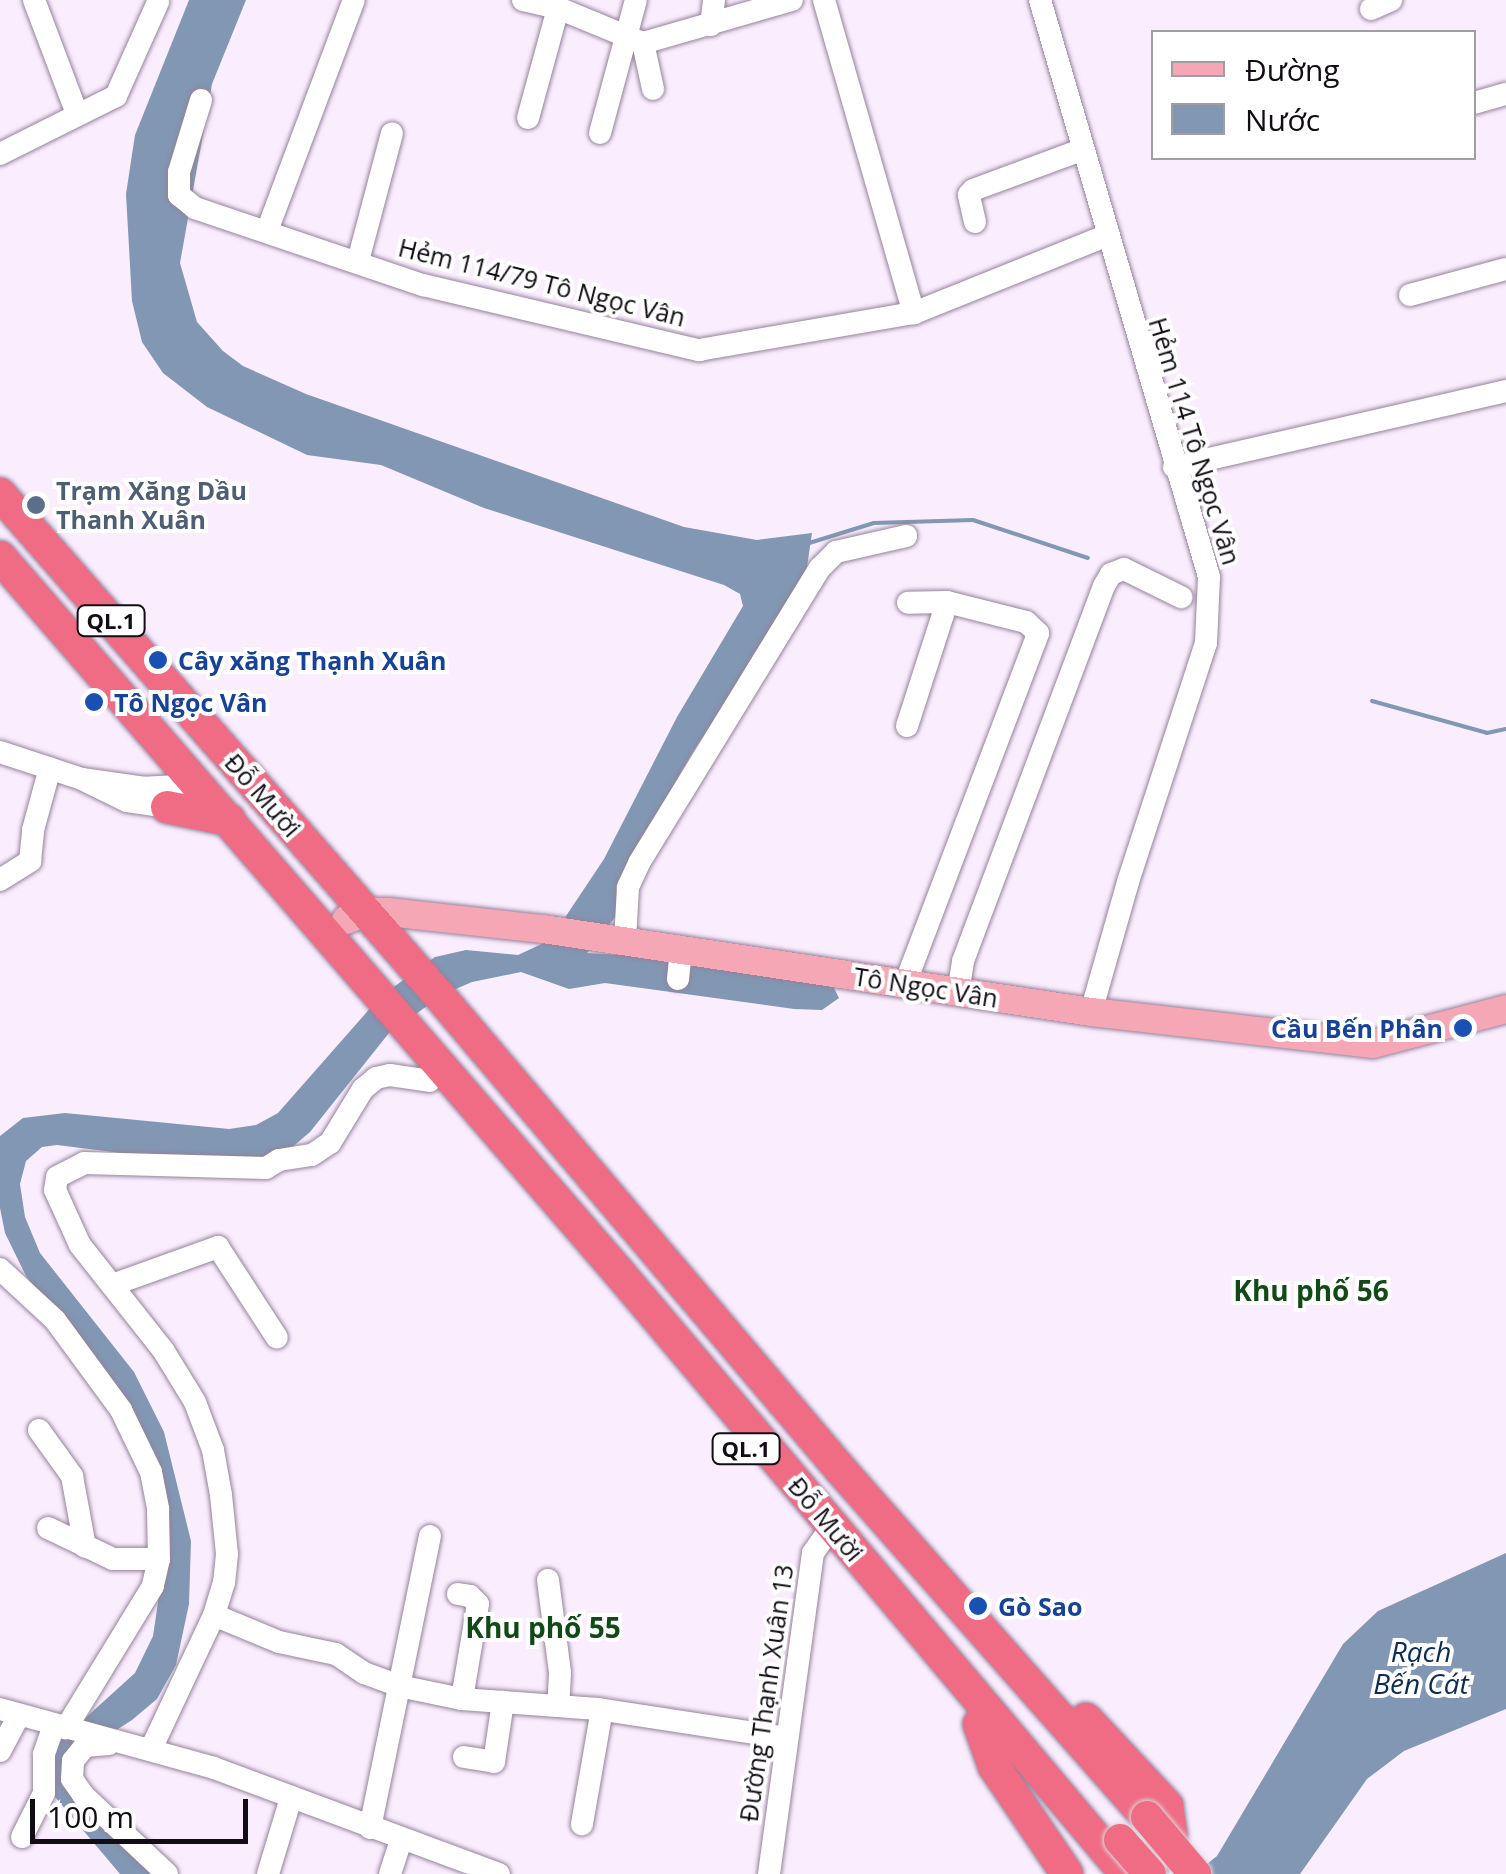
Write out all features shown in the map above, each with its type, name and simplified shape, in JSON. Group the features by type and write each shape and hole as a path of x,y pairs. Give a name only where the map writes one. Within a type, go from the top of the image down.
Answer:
{"highway":[{"name":"Đỗ Mười","path":"0,494 193,775 216,818 383,980"},
{"name":"Đỗ Mười","path":"0,521 193,775"},
{"name":"Đỗ Mười","path":"0,558 193,775"},
{"name":"Đỗ Mười","path":"0,586 193,775 355,916 383,980"},
{"name":"QL.1","path":"383,980 419,1020"},
{"name":"Đỗ Mười","path":"419,1020 430,1081 827,1531 1102,1863"},
{"name":"Đỗ Mười","path":"419,1020 692,1308 767,1397 1009,1660 1194,1874"},
{"name":"Đỗ Mười","path":"419,1020 979,1724 1102,1863"},
{"name":"Đỗ Mười","path":"767,1397 1102,1863"},
{"path":"1009,1660 1050,1683 1148,1781 1167,1806 1171,1836 1148,1874"},
{"name":"QL.1","path":"1102,1863 1148,1874"}],"main road":[{"name":"Tô Ngọc Vân","path":"355,916 543,929 616,940 680,961 817,981 905,984 1091,1012 1373,1044 1506,1009"}],"street":[{"path":"34,0 77,114"},
{"path":"267,230 354,0"},
{"path":"523,0 558,8 636,40 711,25 792,0"},
{"path":"636,0 636,40 652,90"},
{"path":"711,25 714,0"},
{"path":"824,0 914,313"},
{"name":"Hẻm 114 Tô Ngọc Vân","path":"1040,0 1080,150 1209,576 1206,643 1091,1012"},
{"path":"1,152 106,102 124,86 158,2"},
{"path":"528,118 558,8"},
{"path":"600,133 636,40"},
{"path":"1476,102 1506,94"},
{"name":"Hẻm 114/79 Tô Ngọc Vân","path":"201,100 179,172 179,195 195,208 423,285 700,350 914,313 1106,236"},
{"path":"358,260 392,133"},
{"path":"974,222 969,194 973,190 1080,150"},
{"path":"1410,295 1506,268"},
{"path":"1174,466 1424,413 1506,391"},
{"path":"616,940 628,886 639,864 820,568 836,552 906,536"},
{"path":"958,993 963,962 1104,586 1112,574 1124,569 1181,596"},
{"path":"907,726 948,602"},
{"path":"905,984 1038,633 1026,622 948,602 908,603"},
{"path":"0,752 82,778 145,788 193,775"},
{"path":"0,880 30,861 33,830 50,768"},
{"path":"135,1744 214,1615 227,1554 213,1450 195,1402 80,1245 55,1190 57,1177 67,1168 84,1162 266,1168 278,1160 312,1155 330,1143 362,1089 376,1078 390,1075 430,1081"},
{"path":"112,1285 218,1248 277,1338"},
{"path":"0,1269 55,1320 121,1410 151,1472 159,1558 153,1586 44,1754 44,1794 22,1837"},
{"path":"39,1430 72,1476 85,1547"},
{"path":"48,1528 121,1560 159,1558"},
{"name":"Đường Thạnh Xuân 13","path":"769,1874 813,1552 827,1531"},
{"path":"370,1828 430,1536"},
{"path":"548,1580 560,1674 558,1706"},
{"path":"458,1594 470,1596 478,1604 462,1698"},
{"path":"214,1615 279,1642 336,1654 364,1673 399,1686 462,1698 598,1709 787,1738"},
{"path":"464,1757 494,1762 503,1702"},
{"path":"582,1824 601,1715 598,1709"},
{"path":"0,1751 10,1712 135,1744 499,1874"},
{"path":"135,1744 85,1746 73,1761 72,1779 83,1795 166,1874"},
{"path":"268,1874 292,1798"},
{"path":"390,1874 401,1840"}],"water":[{"path":"189,0 246,0 212,84 180,263 197,322 223,351 243,366 306,394 684,527 757,540 812,533 807,567 751,664 691,755 616,887 620,911 587,953 709,960 833,986 839,998 822,1010 794,1009 605,983 569,989 521,972 472,982 444,994 389,1033 310,1132 283,1155 242,1168 57,1145 42,1147 26,1161 20,1184 25,1217 40,1253 134,1372 164,1432 191,1541 189,1604 176,1665 157,1699 73,1758 68,1770 152,1874 120,1874 50,1791 48,1770 61,1740 135,1673 153,1636 162,1575 152,1471 25,1274 5,1233 0,1208 0,1136 23,1118 65,1113 229,1129 256,1125 278,1113 380,997 435,957 466,950 518,955 550,940 604,859 677,717 743,606 740,594 724,585 484,508 381,465 307,455 207,407 163,373 142,342 132,301 126,194 135,135"},
{"name":"Rạch Bến Cát","path":"1506,1553 1506,1709 1404,1751 1367,1779 1300,1874 1194,1874 1217,1856 1343,1644 1378,1611"}],"waterway":[{"path":"806,544 874,523 973,520 1088,558"},
{"path":"1372,701 1487,733 1506,729"}],"place":[{"name":"Trạm Xăng Dầu Thanh Xuân","path":"36,505"},
{"name":"Cây xăng Thạnh Xuân","path":"158,660"},
{"name":"Tô Ngọc Vân","path":"94,702"},
{"name":"Cầu Bến Phân","path":"1463,1028"},
{"name":"Gò Sao","path":"978,1606"}],"district":[{"name":"Khu phố 56","path":"1311,1290"},
{"name":"Khu phố 55","path":"543,1627"}]}
